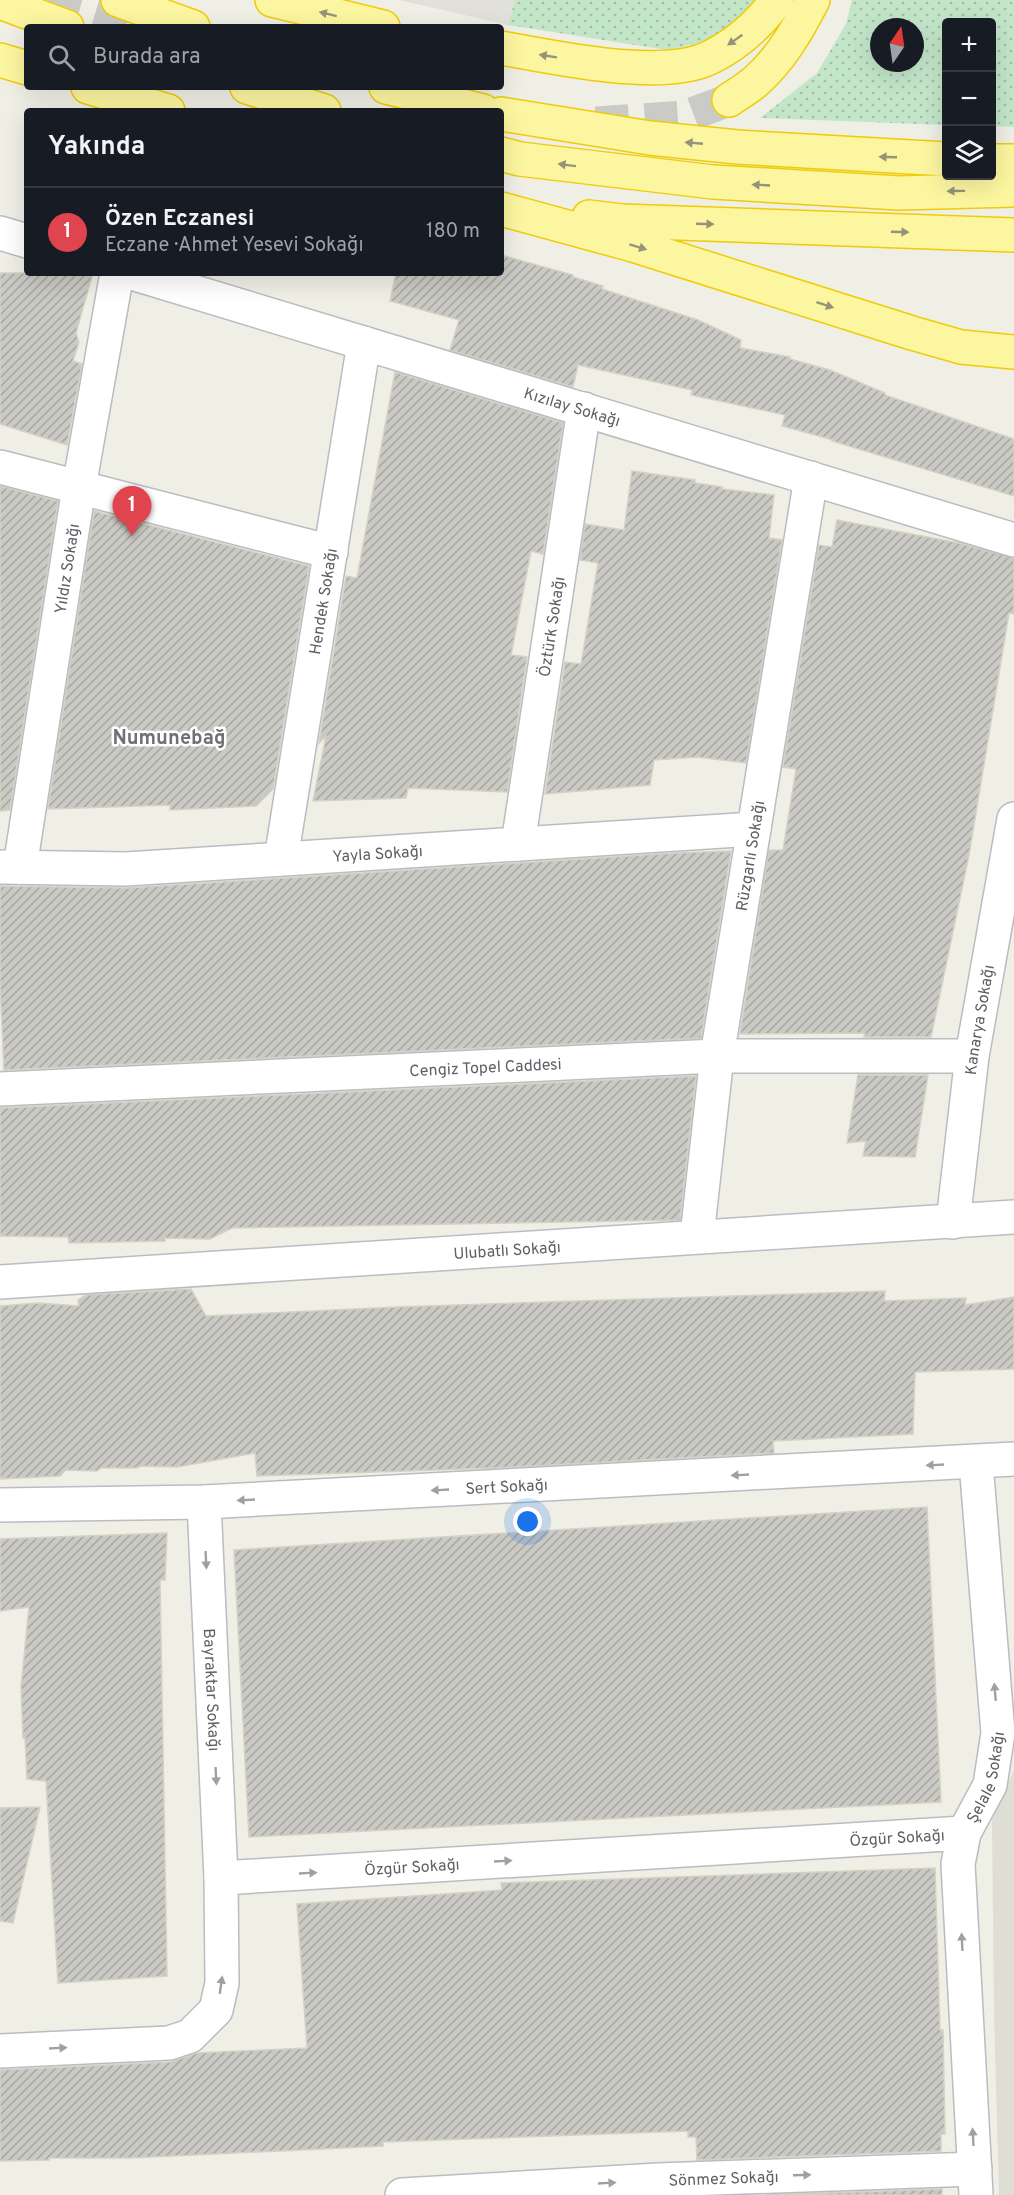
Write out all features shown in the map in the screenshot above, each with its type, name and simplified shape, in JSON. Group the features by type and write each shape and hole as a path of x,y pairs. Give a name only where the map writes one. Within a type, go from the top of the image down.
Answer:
{"highway":[{"path":"118,0 185,24"},
{"path":"272,0 371,24"},
{"path":"504,49 602,65 672,68 710,58 763,20 777,0"},
{"path":"729,100 756,81 774,62 795,33 813,0"},
{"path":"0,2 59,24"},
{"path":"0,60 24,67"},
{"path":"98,90 158,108"},
{"path":"257,90 314,108"},
{"path":"398,90 471,108"},
{"path":"504,114 650,138 785,150 942,159"},
{"path":"504,155 520,159 713,182 899,193 1014,190"},
{"path":"996,160 1014,161"},
{"path":"504,204 622,221 1014,236"},
{"path":"504,210 644,249 961,347 1014,352"}],"street":[{"path":"0,233 24,240"},
{"name":"Yıldız Sokağı","path":"10,867 116,276"},
{"name":"Kızılay Sokağı","path":"142,276 1014,540"},
{"name":"Hendek Sokağı","path":"281,859 364,343"},
{"name":"Öztürk Sokağı","path":"518,844 584,409"},
{"path":"0,466 331,552"},
{"name":"Rüzgarlı Sokağı","path":"697,1236 717,1056 811,478"},
{"name":"Kanarya Sokağı","path":"953,1222 972,1056 1014,819"},
{"name":"Yayla Sokağı","path":"10,867 126,869 754,829"},
{"name":"Cengiz Topel Caddesi","path":"0,1089 717,1056 972,1056"},
{"name":"Ulubatlı Sokağı","path":"0,1282 1014,1217"},
{"name":"Sert Sokağı","path":"0,1505 204,1502 1014,1459"},
{"name":"Şelale Sokağı","path":"975,2182 958,1864 964,1833 990,1785 1006,1732 976,1462"},
{"name":"Bayraktar Sokağı","path":"204,1502 221,1878"},
{"name":"Özgür Sokağı","path":"221,1878 964,1833"},
{"path":"0,2051 169,2043 190,2036 216,2010 222,1983 221,1878"},
{"name":"Sönmez Sokağı","path":"402,2195 975,2182"}],"shaded area":[{"path":"399,0 515,0 508,25"},
{"path":"1014,1770 1014,2195 999,2195 992,1820"}],"green space":[{"path":"515,0 759,0 735,21 704,42 667,50 508,25"},
{"path":"852,0 1014,0 1014,127 996,126 996,18 942,18 942,125 760,118 817,73 846,24"}],"building":[{"path":"504,256 573,275 573,277 603,286 602,289 698,320 741,340 740,348 790,357 790,359 830,370 885,393 885,395 1014,439 1014,496 782,426 785,415 691,395 692,390 578,365 573,387 450,350 459,320 390,301 395,276 504,276"},
{"path":"0,273 24,273 24,276 92,276 76,333 79,342 73,361 82,364 67,445 0,424"},
{"path":"395,372 563,423 543,554 531,551 511,655 527,657 507,792 408,788 406,798 313,801 326,736 319,743 346,576 357,578"},
{"path":"632,471 695,480 695,483 723,487 722,489 774,495 769,538 782,540 746,763 697,757 654,760 650,785 545,794 565,662 581,664 598,563 580,560 585,524 624,530"},
{"path":"0,486 58,501 10,810 0,811"},
{"path":"94,511 309,566 273,789 256,806 170,810 170,805 48,809"},
{"path":"837,520 959,543 1014,558 1014,614 1009,613 969,855 931,1037 864,1037 865,1033 740,1034 769,850 783,850 796,769 783,767 819,545 832,547"},
{"path":"731,851 701,1038 4,1070 0,982 0,886 127,888"},
{"path":"858,1075 928,1075 915,1157 863,1156 866,1141 847,1143"},
{"path":"696,1076 680,1220 232,1228 210,1239 164,1238 165,1241 69,1243 68,1237 0,1236 0,1108"},
{"path":"191,1289 206,1316 397,1307 885,1291 884,1301 966,1298 965,1305 1014,1297 1014,1369 915,1372 913,1434 773,1441 774,1453 495,1468 257,1476 255,1453 177,1467 142,1466 101,1468 97,1471 66,1470 60,1476 0,1479 0,1306 38,1303 79,1306 78,1300 86,1295"},
{"path":"927,1507 941,1802 249,1837 234,1550"},
{"path":"167,1533 165,1580 160,1580 167,1976 58,1983 46,1781 27,1779 25,1738 23,1738 21,1687 29,1607 0,1611 0,1539"},
{"path":"40,1807 13,1923 0,1921 0,1808"},
{"path":"935,1868 940,2030 943,2030 945,2134 941,2134 941,2151 697,2160 696,2137 688,2137 688,2131 383,2142 383,2146 131,2158 49,2158 49,2160 0,2161 0,2070 170,2062 197,2053 307,2048 297,1904 502,1890 501,1883"},
{"path":"942,2189 942,2195 766,2195"}],"tunnel":[{"path":"48,0 130,24"},
{"path":"596,123 684,117 729,100"}],"place":[{"name":"Özen Eczanesi","path":"132,536"}],"district":[{"name":"Numunebağ","path":"169,737"}]}
